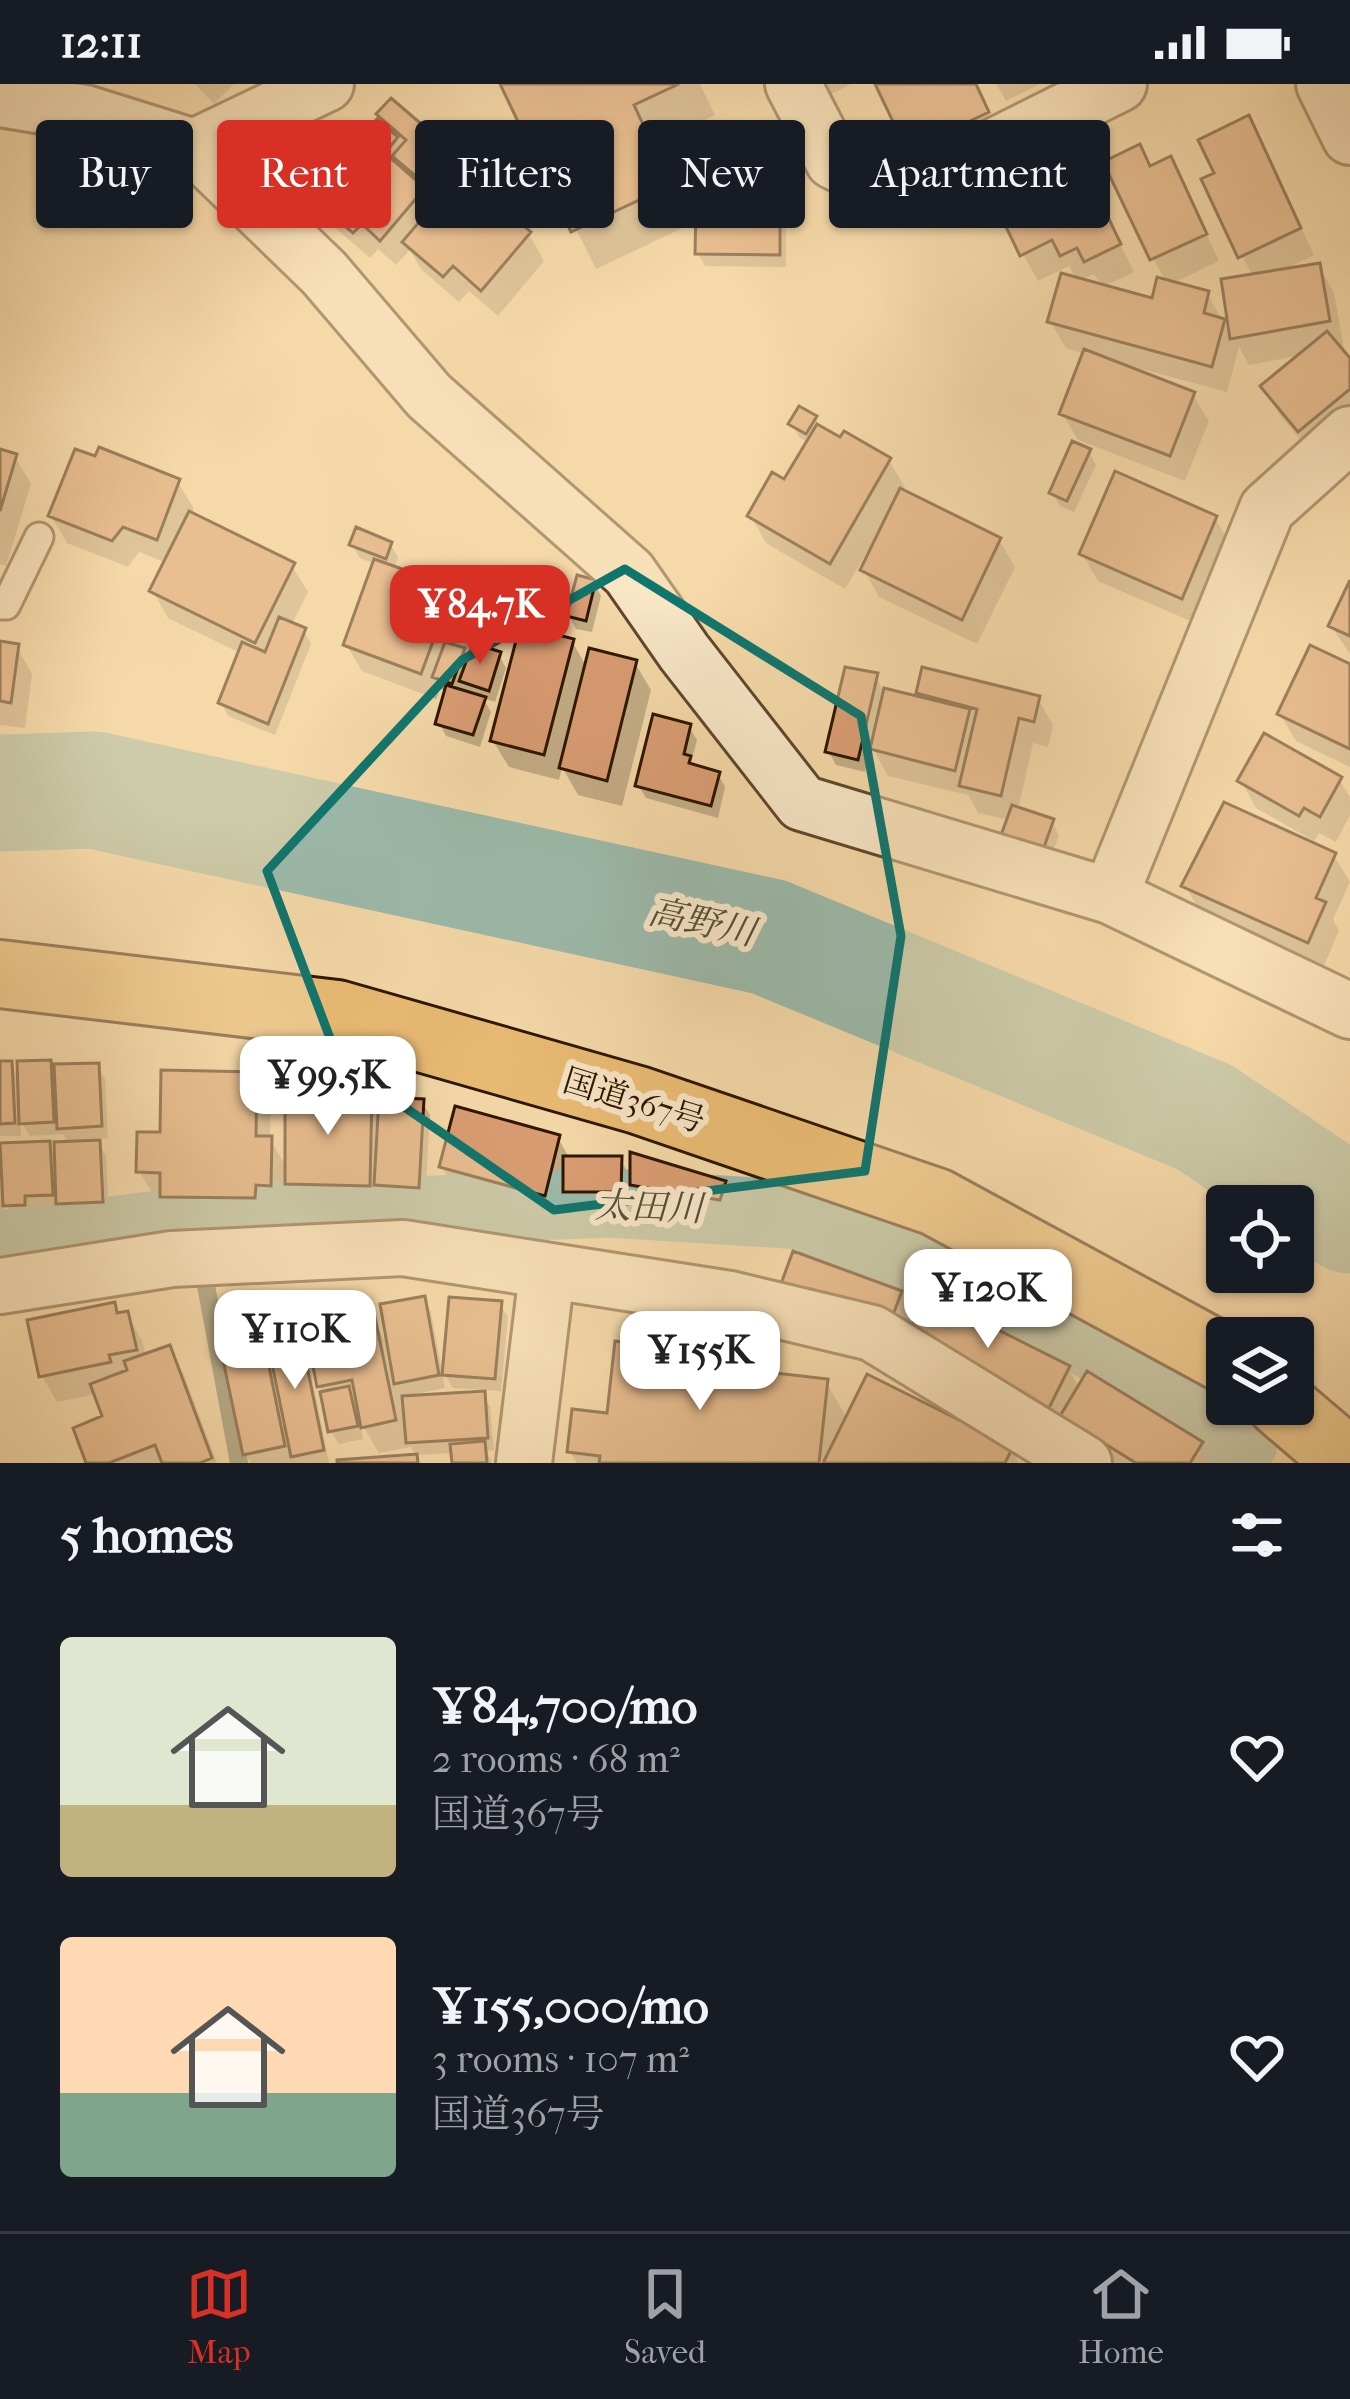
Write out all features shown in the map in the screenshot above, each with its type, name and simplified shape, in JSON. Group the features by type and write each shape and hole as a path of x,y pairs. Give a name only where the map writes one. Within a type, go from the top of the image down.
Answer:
{"highway":[{"name":"国道367号","path":"0,974 337,1014 638,1100 936,1202 1206,1349"},
{"path":"1306,1425 1350,1463"}],"street":[{"path":"194,147 326,84"},
{"path":"793,84 833,160 899,194 1119,84"},
{"path":"1324,84 1350,137"},
{"path":"0,99 78,99 194,147 324,273 429,396 629,573 802,802 1110,896 1350,1010"},
{"path":"1110,896 1267,509 1350,434"},
{"path":"0,1286 172,1259 404,1248 730,1299 872,1334 1066,1458"},
{"path":"524,1463 547,1273"}],"lane":[{"path":"0,604 6,605 39,537"}],"highlighted area":[{"path":"625,569 861,716 901,936 865,1171 554,1210 339,1062 267,871 462,660"}],"building":[{"path":"500,84 679,84 634,105 641,120 638,201 614,212 614,120 517,120"},
{"path":"875,84 976,84 989,112 972,120 892,120"},
{"path":"391,98 417,120 415,176 392,156 406,140 391,127 391,120 376,114"},
{"path":"1249,115 1301,228 1238,258 1201,179 1214,173 1198,140"},
{"path":"1140,144 1150,166 1171,156 1207,234 1150,260 1110,177 1110,159"},
{"path":"391,158 415,179 415,200 380,241 366,228 391,228"},
{"path":"1110,221 1121,244 1084,262 1077,248 1060,256 1052,240 1020,256 1007,228 1110,228"},
{"path":"415,227 526,228 531,232 481,291 453,266 443,277 402,242"},
{"path":"696,228 780,228 780,255 695,254"},
{"path":"1320,263 1330,321 1230,339 1221,279"},
{"path":"1061,273 1152,298 1157,277 1209,291 1204,313 1225,319 1212,367 1047,322"},
{"path":"1327,331 1350,358 1350,389 1298,432 1260,386"},
{"path":"1084,349 1195,392 1170,456 1059,414"},
{"path":"799,406 817,416 806,434 788,424"},
{"path":"817,424 840,437 844,431 891,458 830,564 747,516 772,472 784,479"},
{"path":"1072,441 1091,449 1067,501 1049,493"},
{"path":"99,447 180,479 157,540 123,527 112,541 48,516 75,449 95,456"},
{"path":"0,449 17,454 0,511"},
{"path":"1115,471 1217,516 1182,599 1079,554"},
{"path":"900,488 1001,538 962,620 860,570"},
{"path":"189,511 295,563 255,643 149,591"},
{"path":"356,527 392,542 386,559 349,545"},
{"path":"374,559 453,587 421,674 343,645"},
{"path":"577,575 596,580 586,621 566,616"},
{"path":"1350,580 1350,636 1328,626"},
{"path":"465,590 478,594 475,603 496,609 484,644 450,636"},
{"path":"279,617 306,628 268,724 218,703 242,642 265,652"},
{"path":"520,625 574,639 544,755 490,741"},
{"path":"0,641 19,644 11,703 0,701"},
{"path":"445,642 465,648 452,684 432,677"},
{"path":"473,643 501,652 489,691 459,681"},
{"path":"1310,645 1350,664 1350,749 1277,714"},
{"path":"589,648 637,660 607,781 559,768"},
{"path":"845,667 878,673 858,760 825,752"},
{"path":"922,667 1040,696 1034,722 1019,718 1001,796 959,786 977,709 916,693"},
{"path":"446,685 486,697 473,735 435,724"},
{"path":"884,688 970,709 955,771 870,749"},
{"path":"653,714 691,724 684,754 691,756 689,763 720,772 711,806 635,786"},
{"path":"1264,733 1342,777 1320,817 1304,808 1299,816 1237,781"},
{"path":"1224,802 1336,853 1316,898 1326,902 1308,943 1181,886"},
{"path":"1012,805 1054,819 1039,861 997,846"},
{"path":"51,1060 54,1122 19,1124 17,1061"},
{"path":"0,1061 12,1061 15,1123 0,1124"},
{"path":"99,1063 102,1126 57,1129 54,1064"},
{"path":"161,1070 257,1072 256,1136 272,1136 271,1186 256,1185 255,1198 160,1197 160,1173 136,1172 137,1132 160,1132"},
{"path":"285,1091 372,1092 370,1186 285,1184"},
{"path":"379,1097 424,1099 419,1188 374,1185"},
{"path":"455,1106 560,1135 545,1196 439,1167"},
{"path":"100,1140 103,1202 56,1204 54,1142"},
{"path":"50,1141 53,1195 25,1196 25,1205 3,1206 0,1143"},
{"path":"630,1152 726,1181 720,1200 630,1185"},
{"path":"563,1156 622,1156 621,1192 563,1192"},
{"path":"793,1251 902,1291 887,1331 778,1292"},
{"path":"927,1294 1070,1366 1049,1408 906,1337"},
{"path":"425,1296 439,1375 394,1384 380,1304"},
{"path":"449,1297 502,1301 495,1379 442,1375"},
{"path":"115,1302 117,1313 128,1311 137,1350 109,1355 111,1362 39,1377 27,1320"},
{"path":"375,1317 396,1420 361,1428 352,1380 317,1387 306,1331"},
{"path":"299,1327 324,1450 291,1457 266,1334"},
{"path":"262,1332 285,1446 243,1455 219,1341"},
{"path":"615,1341 708,1352 706,1365 828,1379 819,1463 599,1463 600,1456 567,1452 572,1409 607,1413"},
{"path":"170,1345 212,1458 200,1463 162,1463 155,1445 109,1463 86,1463 73,1428 102,1416 90,1384 127,1370 124,1361"},
{"path":"1087,1371 1203,1442 1190,1463 1136,1463 1060,1416"},
{"path":"867,1374 1013,1447 1005,1463 823,1463"},
{"path":"349,1386 358,1426 328,1432 320,1392"},
{"path":"485,1391 488,1438 406,1443 402,1396"},
{"path":"485,1441 487,1463 452,1463 450,1444"},
{"path":"417,1454 418,1463 337,1463 337,1460"}],"waterway":[{"name":"高野川","path":"0,793 94,790 769,937 1204,1117 1350,1215"},
{"name":"太田川","path":"0,1245 207,1219 610,1203 802,1215 1083,1340 1171,1391 1243,1443"},
{"path":"194,1221 239,1463"}]}
